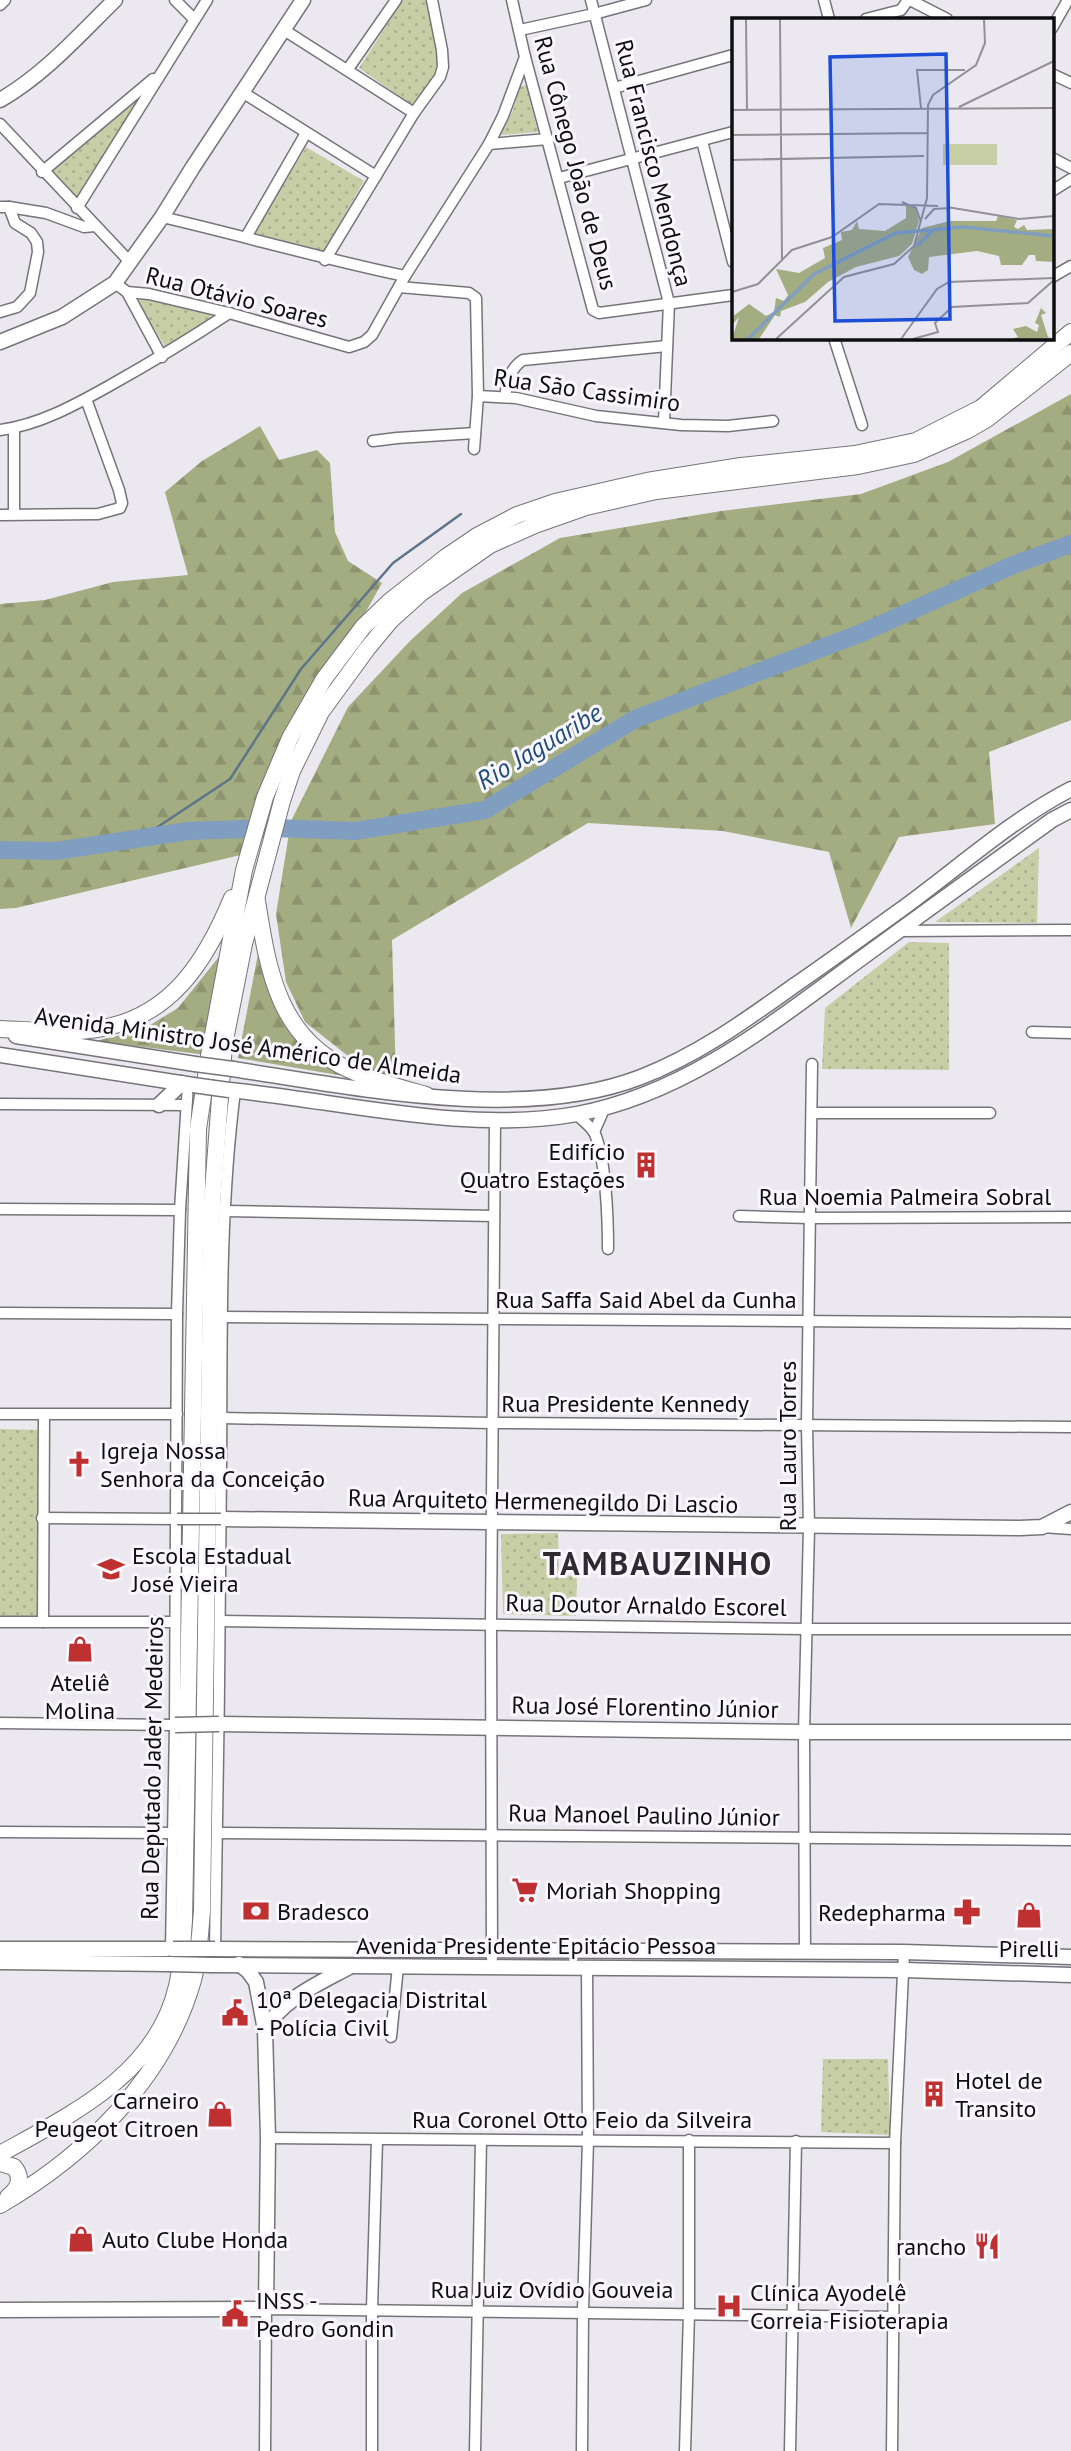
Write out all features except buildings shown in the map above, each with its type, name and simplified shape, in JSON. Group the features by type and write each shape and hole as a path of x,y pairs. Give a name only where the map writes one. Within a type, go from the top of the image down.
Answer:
{"highway":[{"path":"0,2154 60,2120 125,2075 158,2033 177,1986 184,1922 198,1129 208,1056 249,849 265,797 290,738 309,704 363,627 406,587 477,536 517,516 555,502 647,481 741,466 855,454 916,441 981,408 1071,332"},
{"path":"0,2204 32,2187 83,2147 117,2113 146,2077 168,2042 184,2008 197,1963 202,1898 212,1192 224,1045 267,853 292,771 316,722 367,649 391,620 421,593 490,545 535,524 586,507 656,491 858,466 914,454 987,419 1071,354"},
{"path":"0,1031 95,1030 117,1025 146,1013 178,989 209,950 244,870"},
{"path":"256,894 273,982 298,1032 316,1049 348,1069 426,1096"},
{"path":"0,2163 13,2166 19,2180 12,2193 0,2204"}],"main road":[{"path":"0,100 43,69 115,0"},
{"path":"0,342 62,317 121,287 131,263 301,1"},
{"name":"Avenida Ministro José Américo de Almeida","path":"0,1031 195,1064 426,1096 511,1099 584,1092 639,1077 682,1059 744,1022 1048,800 1071,789"},
{"name":"Avenida Ministro José Américo de Almeida","path":"0,1055 184,1085 365,1109 495,1120 576,1114 639,1096 720,1058 758,1034 1052,820 1071,810"},
{"path":"159,1105 184,1085"},
{"name":"Rua Arquiteto Hermenegildo Di Lascio","path":"221,1520 809,1528 1042,1527 1071,1512"},
{"name":"Rua José Florentino Júnior","path":"175,1725 1071,1732"},
{"name":"Avenida Presidente Epitácio Pessoa","path":"0,1949 171,1954 212,1965 904,1970 1071,1975"},
{"name":"Avenida Presidente Epitácio Pessoa","path":"0,1962 171,1954 215,1949 904,1952 1071,1957"},
{"path":"239,1964 256,1982 265,2030 268,2138 266,2309"},
{"path":"265,2030 276,2014 289,2003 350,1966"},
{"name":"Rua Juiz Ovídio Gouveia","path":"0,2310 266,2309"}],"street":[{"path":"0,5 5,0"},
{"path":"175,0 194,19"},
{"path":"77,208 207,0"},
{"path":"348,69 396,0"},
{"path":"325,260 443,67 432,0"},
{"name":"Rua Cônego João de Deus","path":"512,0 524,57 593,310 599,313 669,303"},
{"name":"Rua Francisco Mendonça","path":"591,0 669,303 664,422"},
{"path":"520,30 646,0"},
{"path":"824,0 829,18"},
{"path":"875,18 902,15 909,0 945,18"},
{"path":"1054,25 1068,0"},
{"path":"284,30 414,113"},
{"path":"614,88 732,55"},
{"path":"402,282 489,144 503,116 524,57"},
{"path":"42,172 161,72"},
{"path":"1054,75 1071,83"},
{"path":"242,92 376,176"},
{"path":"0,124 42,172 131,263"},
{"path":"559,178 732,132"},
{"path":"246,237 306,133"},
{"path":"489,144 548,139"},
{"path":"702,141 732,258"},
{"path":"1054,159 1071,168"},
{"path":"1054,190 1071,179"},
{"path":"5,207 46,213 84,227 95,226"},
{"path":"0,312 18,307 30,293 38,252 37,242 31,233 15,223 5,207"},
{"path":"162,217 246,237 402,282 475,295 478,396 474,449"},
{"path":"1054,276 1071,266"},
{"name":"Rua Otávio Soares","path":"121,287 229,313 349,347 364,342 379,325 402,282"},
{"name":"Rua Otávio Soares","path":"121,287 162,357"},
{"path":"669,303 732,295"},
{"path":"0,430 55,414 86,399 162,357 229,313"},
{"path":"835,340 862,425"},
{"path":"505,397 512,371 516,364 523,360 667,346"},
{"name":"Rua São Cassimiro","path":"478,396 505,397 596,416 664,422 714,426 773,421"},
{"path":"0,515 98,514 120,508 122,503 86,399"},
{"path":"14,428 14,514"},
{"path":"373,441 475,433"},
{"path":"899,931 1071,930"},
{"path":"1032,1032 1071,1033"},
{"path":"0,1062 184,1085"},
{"name":"Rua Lauro Torres","path":"805,1953 804,1732 809,1528 807,1425 813,1064"},
{"name":"Rua Deputado Jader Medeiros","path":"171,1954 177,1314 186,1105 184,1085"},
{"path":"215,1949 224,1211 232,1090"},
{"path":"0,1104 186,1105"},
{"path":"605,1107 594,1132 606,1196 608,1249"},
{"path":"813,1113 990,1113"},
{"path":"576,1114 594,1132"},
{"path":"492,1967 491,1624 495,1120"},
{"path":"0,1209 180,1210"},
{"path":"224,1211 494,1216"},
{"name":"Rua Noemia Palmeira Sobral","path":"738,1216 1071,1217"},
{"path":"0,1312 177,1314"},
{"name":"Rua Saffa Said Abel da Cunha","path":"222,1317 1071,1323"},
{"path":"0,1414 177,1414"},
{"path":"43,1622 44,1415"},
{"name":"Rua Presidente Kennedy","path":"222,1418 492,1423 1071,1427"},
{"name":"Rua Arquiteto Hermenegildo Di Lascio","path":"43,1518 221,1520"},
{"name":"Rua Arquiteto Hermenegildo Di Lascio","path":"1042,1527 1071,1529"},
{"name":"Rua Doutor Arnaldo Escorel","path":"220,1621 805,1629 1071,1629"},
{"path":"0,1622 175,1622"},
{"path":"0,1723 175,1725"},
{"path":"0,1832 172,1833"},
{"name":"Rua Manoel Paulino Júnior","path":"217,1833 491,1833 1071,1840"},
{"path":"892,2451 895,2143 904,1952"},
{"path":"391,2037 398,1966"},
{"path":"582,2451 588,2140 587,1968"},
{"name":"Rua Coronel Otto Feio da Silveira","path":"268,2138 895,2143"},
{"path":"372,2451 372,2309 377,2140"},
{"path":"475,2451 481,2140"},
{"path":"685,2451 689,2313 689,2140"},
{"path":"790,2451 796,2141"},
{"path":"265,2451 266,2309"},
{"name":"Rua Juiz Ovídio Gouveia","path":"266,2309 893,2317"}],"green space":[{"path":"403,0 427,0 437,49 433,78 412,105 359,68"},
{"path":"526,85 538,132 501,135 520,87"},
{"path":"140,97 77,198 52,171"},
{"path":"306,147 364,181 324,251 254,233"},
{"path":"140,298 211,315 209,320 166,348 139,304"},
{"path":"1071,394 1071,720 989,752 995,824 899,837 851,928 829,852 723,831 588,823 392,940 396,1080 362,1067 305,1022 286,982 276,914 291,821 348,707 410,641 462,593 560,538 721,511 861,494 948,462"},
{"path":"260,426 279,460 317,450 330,463 335,532 348,561 382,583 289,730 249,853 16,908 0,909 0,604 45,600 113,582 188,575 165,492 202,461"},
{"path":"1039,848 1037,923 935,922"},
{"path":"909,942 949,943 949,1070 822,1069 825,1008"},
{"path":"259,949 278,1008 293,1034 321,1056 362,1079 238,1058"},
{"path":"222,953 207,1055 96,1041 142,1030 178,1008"},
{"path":"0,1429 41,1430 38,1620 0,1619"},
{"path":"558,1533 559,1575 577,1576 576,1616 503,1614 501,1534"},
{"path":"823,2059 888,2059 890,2135 821,2132"}],"waterway":[{"path":"141,838 230,779 301,669 393,563 461,514"},
{"name":"Rio Jaguaribe","path":"0,850 56,851 188,831 274,828 355,831 485,810 635,719 864,632 1013,565 1071,544"}],"place":[{"name":"Edifício Quatro Estações","path":"646,1165"},
{"name":"Igreja Nossa Senhora da Conceição","path":"79,1464"},
{"name":"Escola Estadual José Vieira","path":"111,1569"},
{"name":"Ateliê Molina","path":"80,1649"},
{"name":"Moriah Shopping","path":"525,1890"},
{"name":"Bradesco","path":"256,1911"},
{"name":"Redepharma","path":"967,1912"},
{"name":"Pirelli","path":"1029,1915"},
{"name":"10ª Delegacia Distrital - Polícia Civil","path":"235,2013"},
{"name":"Hotel de Transito","path":"934,2094"},
{"name":"Carneiro Peugeot Citroen","path":"220,2114"},
{"name":"Auto Clube Honda","path":"81,2239"},
{"name":"rancho","path":"987,2246"},
{"name":"Clínica Ayodelê Correia Fisioterapia","path":"729,2306"},
{"name":"INSS - Pedro Gondin","path":"235,2314"}],"district":[{"name":"TAMBAUZINHO","path":"658,1563"}]}
